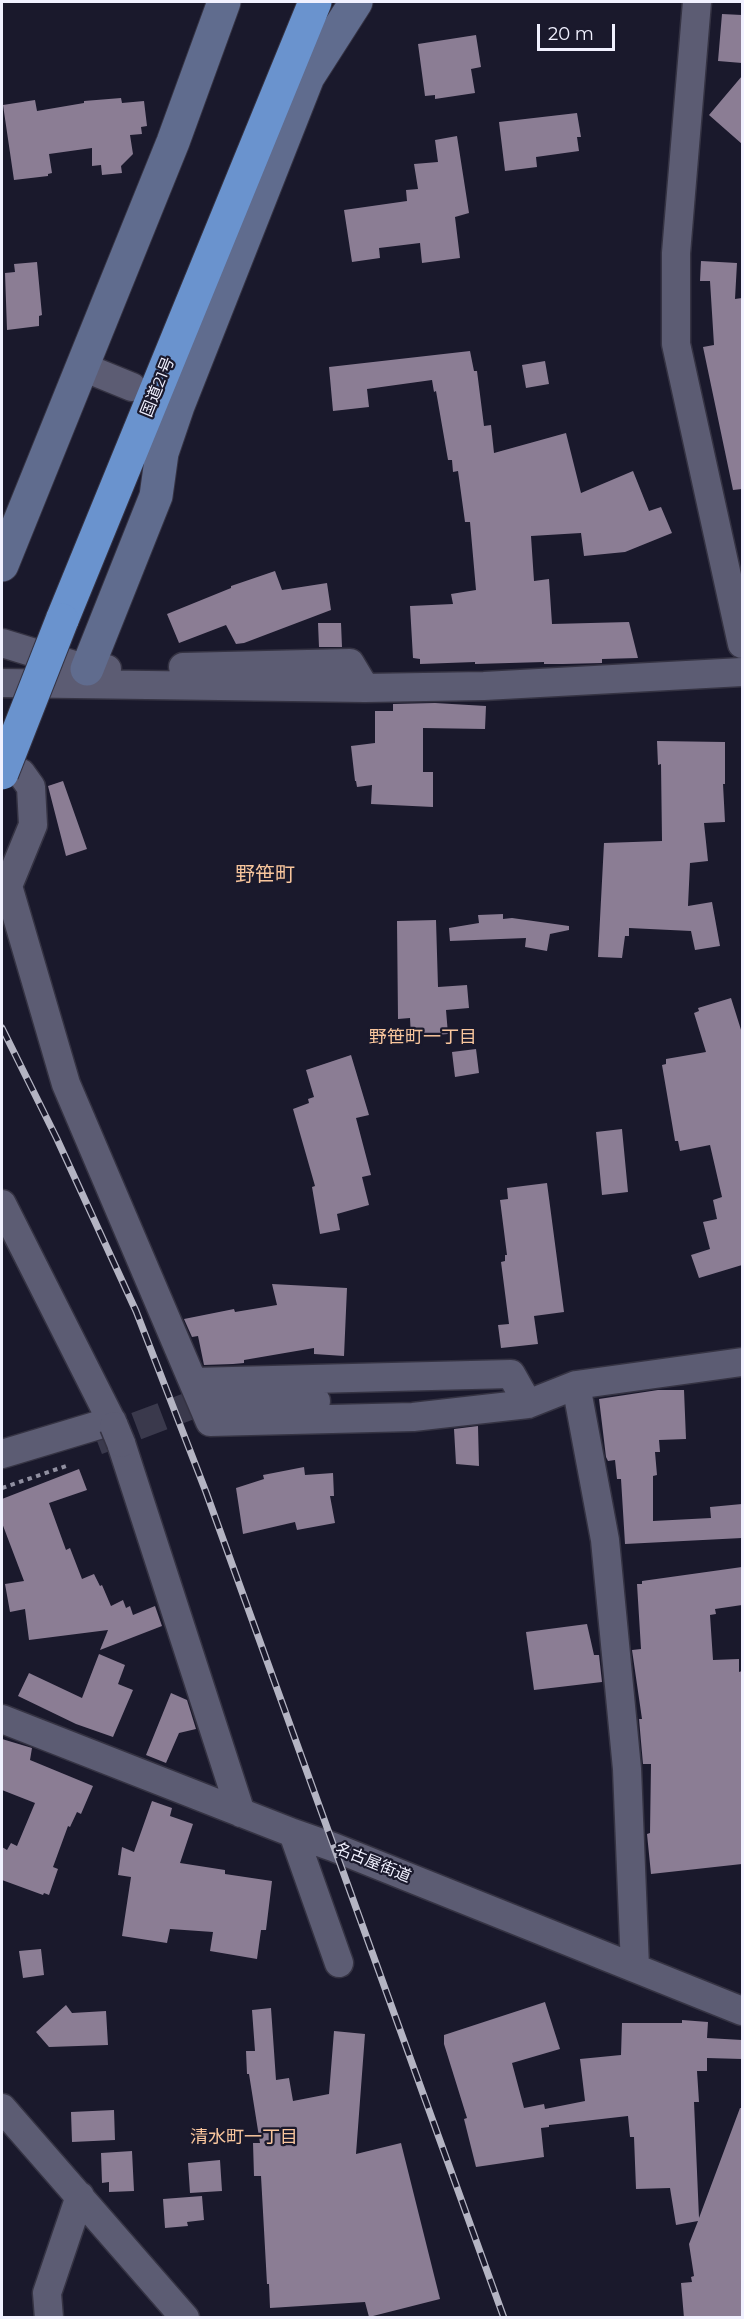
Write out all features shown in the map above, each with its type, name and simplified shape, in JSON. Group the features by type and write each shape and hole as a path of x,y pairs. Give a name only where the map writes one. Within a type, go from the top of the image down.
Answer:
{"highway":[{"name":"国道21号","path":"2,772 55,618 292,2"},
{"name":"国道21号","path":"2,728 55,618 315,2"}],"street":[{"path":"2,565 173,142 224,2"},
{"path":"87,669 156,496 172,403 308,77 356,2"},
{"path":"697,2 676,253 676,344 742,644"},
{"path":"83,366 132,387"},
{"path":"2,643 87,669 350,663 365,688"},
{"path":"2,683 365,688 484,686 742,672"},
{"path":"2,766 21,773 31,787 33,825 8,886 66,1084 201,1391 210,1422 414,1417 528,1404 576,1385 742,1362"},
{"path":"2,1204 111,1433 241,1813"},
{"path":"201,1391 511,1374 528,1404"},
{"path":"576,1385 605,1540 627,1769 634,1967"},
{"path":"2,1454 111,1433"},
{"path":"2,1468 111,1433"},
{"name":"名古屋街道","path":"2,1719 344,1851 742,2011"},
{"path":"293,1833 339,1963"},
{"path":"2,2108 185,2318"},
{"path":"49,2318 47,2293 80,2196"}],"path":[{"path":"2,1488 78,1462"}],"building":[{"path":"722,14 742,15 742,63 718,61"},
{"path":"476,35 481,67 471,69 475,93 435,99 435,95 425,96 418,44"},
{"path":"742,76 742,144 709,115"},
{"path":"121,98 122,103 144,101 147,126 141,127 142,134 130,135 133,154 121,166 122,173 102,175 101,165 92,166 92,148 49,154 52,173 48,176 14,180 3,105 35,100 37,111 84,103 84,101"},
{"path":"577,113 581,137 577,137 579,151 536,157 537,167 505,171 499,122"},
{"path":"457,136 469,213 455,217 460,258 422,263 420,243 379,248 380,258 352,262 344,210 407,201 406,190 418,189 414,164 438,162 435,140"},
{"path":"701,261 737,263 735,299 742,298 742,489 733,490 703,347 714,345 710,281 700,281"},
{"path":"37,262 42,315 39,316 39,326 7,330 5,273 15,272 14,264"},
{"path":"470,351 474,371 477,371 484,426 491,425 494,453 566,433 581,493 633,471 649,511 661,507 672,533 625,552 584,556 581,533 531,536 534,581 549,579 552,624 629,622 638,658 602,659 602,663 420,664 420,659 413,658 410,606 453,604 451,594 476,590 470,522 465,522 458,471 453,472 452,460 448,460 436,391 434,392 432,380 367,389 369,407 333,411 329,367"},
{"path":"545,361 549,384 526,388 522,365"},
{"path":"275,571 282,590 327,583 331,610 244,643 236,644 226,625 179,643 167,614 231,588 231,586"},
{"path":"318,623 341,623 342,647 319,647"},
{"path":"435,703 486,706 485,729 423,728 423,772 433,772 433,807 371,804 372,785 357,787 351,746 375,743 375,711 393,711 393,704"},
{"path":"657,741 725,742 725,784 723,784 725,822 704,823 708,861 690,863 688,906 712,902 720,946 695,950 691,931 629,928 629,936 625,936 622,958 598,957 604,843 662,841 661,764 658,765"},
{"path":"63,781 87,849 66,856 48,786"},
{"path":"503,914 503,919 512,918 569,926 569,930 550,934 547,951 525,947 526,938 450,941 449,928 479,923 478,915"},
{"path":"436,920 438,987 467,985 469,1008 446,1010 448,1034 411,1037 410,1018 398,1019 397,921"},
{"path":"731,998 742,1033 742,1265 699,1278 691,1255 710,1249 703,1222 717,1219 713,1200 722,1197 710,1145 680,1151 678,1141 675,1141 662,1065 666,1064 666,1059 706,1052 694,1013 699,1011 698,1008"},
{"path":"476,1049 479,1073 455,1077 452,1052"},
{"path":"351,1055 369,1115 356,1118 371,1175 362,1177 369,1205 337,1214 340,1230 320,1234 312,1187 315,1186 293,1109 309,1103 308,1099 314,1097 306,1070"},
{"path":"622,1129 628,1192 602,1195 596,1132"},
{"path":"547,1183 564,1312 534,1316 538,1344 501,1348 498,1325 509,1324 501,1262 505,1261 505,1255 507,1255 500,1200 508,1199 507,1188"},
{"path":"272,1284 347,1288 344,1356 314,1354 314,1348 244,1360 244,1363 204,1365 198,1336 192,1337 184,1319 234,1309 235,1312 277,1305"},
{"path":"658,1390 684,1390 686,1439 659,1440 660,1452 655,1452 657,1475 653,1476 653,1521 711,1518 710,1507 742,1504 742,1538 625,1544 621,1479 617,1479 615,1460 608,1461 606,1457 599,1399"},
{"path":"478,1426 479,1466 456,1464 454,1429"},
{"path":"304,1467 305,1475 333,1473 334,1496 330,1496 335,1523 297,1530 295,1522 243,1534 236,1488 264,1479 263,1475"},
{"path":"79,1469 87,1490 49,1503 66,1550 70,1548 82,1579 94,1574 100,1586 102,1585 111,1606 123,1600 126,1608 130,1606 133,1615 155,1606 162,1626 100,1650 108,1630 29,1640 25,1609 10,1612 5,1584 24,1581 2,1523 2,1499"},
{"path":"742,1567 742,1605 715,1609 716,1614 710,1615 713,1660 739,1659 739,1672 742,1671 742,1864 651,1874 647,1834 650,1833 651,1764 643,1764 639,1719 642,1719 632,1650 641,1649 637,1584 642,1584 642,1581"},
{"path":"587,1624 594,1655 599,1655 602,1682 534,1690 526,1632"},
{"path":"99,1654 125,1665 118,1684 133,1690 113,1737 76,1724 18,1696 29,1673 82,1698"},
{"path":"171,1693 187,1700 196,1729 179,1733 166,1763 146,1755"},
{"path":"2,1739 32,1748 30,1760 93,1786 81,1814 77,1812 70,1827 68,1826 53,1867 58,1869 49,1895 44,1893 43,1895 2,1880 2,1847 7,1850 11,1843 17,1846 35,1803 2,1790"},
{"path":"152,1801 172,1808 170,1816 193,1824 180,1863 225,1870 225,1874 272,1881 266,1930 261,1930 257,1959 210,1951 213,1932 170,1929 167,1943 122,1936 131,1877 118,1875 122,1847 134,1852"},
{"path":"41,1949 44,1975 23,1978 19,1951"},
{"path":"545,2002 560,2049 512,2063 524,2108 544,2104 545,2109 585,2101 580,2059 621,2055 622,2023 682,2023 682,2020 708,2022 707,2038 742,2040 742,2059 707,2058 707,2071 697,2071 699,2102 694,2102 699,2218 740,2108 742,2108 742,2318 684,2318 681,2283 692,2282 691,2277 694,2276 689,2244 698,2221 676,2225 670,2188 636,2189 634,2137 630,2137 628,2116 549,2125 549,2127 541,2128 544,2157 476,2167 464,2119 467,2118 444,2044 444,2035"},
{"path":"66,2005 72,2013 106,2011 108,2045 49,2047 36,2032"},
{"path":"271,2008 276,2080 289,2078 293,2101 329,2094 334,2031 365,2034 356,2154 401,2143 440,2299 369,2317 365,2302 270,2308 261,2176 254,2176 253,2143 260,2143 249,2074 247,2074 246,2051 255,2051 252,2010"},
{"path":"114,2110 115,2140 72,2142 71,2112"},
{"path":"132,2151 134,2191 109,2192 109,2182 102,2183 101,2153"},
{"path":"220,2160 222,2191 190,2193 188,2163"},
{"path":"202,2196 204,2220 187,2222 188,2226 165,2228 163,2199"}],"tunnel":[{"path":"97,1441 208,1399"}],"railway":[{"path":"2,1028 57,1139 136,1311 206,1492 504,2318"}],"district":[{"name":"野笹町","path":"265,875"},
{"name":"野笹町一丁目","path":"423,1038"},
{"name":"清水町一丁目","path":"244,2138"}]}
